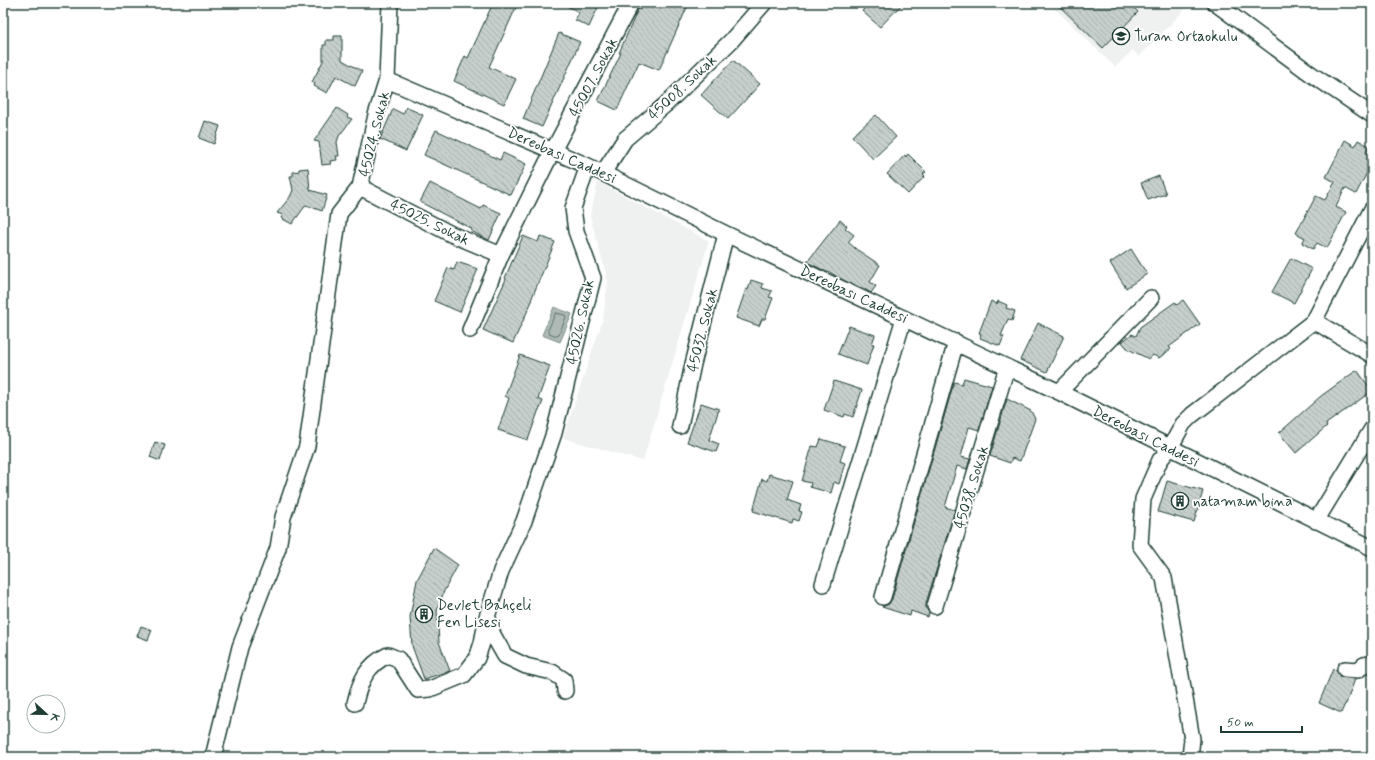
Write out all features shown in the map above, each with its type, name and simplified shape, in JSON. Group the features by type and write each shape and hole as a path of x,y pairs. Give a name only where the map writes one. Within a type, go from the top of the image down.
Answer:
{"street":[{"name":"45024. Sokak","path":"360,187 376,115 387,80 390,3"},
{"name":"45007. Sokak","path":"554,150 632,3"},
{"name":"45008. Sokak","path":"603,173 625,139 665,105 731,41 764,3"},
{"path":"1215,3 1310,74 1372,115"},
{"name":"Dereobası Caddesi","path":"387,80 554,150 603,173 726,234 1059,392 1372,548"},
{"path":"470,330 501,255 554,150"},
{"name":"45026. Sokak","path":"355,702 359,687 370,667 378,660 388,655 398,659 418,690 430,689 464,675 477,658 482,643 487,617 501,571 524,521 554,433 593,278 576,231 573,208 588,166"},
{"path":"213,757 240,647 278,548 283,517 307,446 339,214 360,187"},
{"name":"45025. Sokak","path":"360,187 451,234 501,255"},
{"path":"1190,757 1192,739 1164,578 1140,545 1143,499 1160,460 1170,448 1183,424 1192,415 1314,321 1372,209"},
{"name":"45032. Sokak","path":"680,426 693,364 726,234"},
{"path":"1059,392 1151,298"},
{"path":"823,584 904,318"},
{"path":"1314,321 1372,355"},
{"path":"883,597 956,342"},
{"name":"45038. Sokak","path":"935,606 1007,368"},
{"path":"1316,521 1372,429"},
{"path":"487,617 493,635 505,656 526,666 552,672 564,680 565,691"},
{"path":"1345,669 1358,670 1364,665 1372,663"}],"shaded area":[{"name":"Turan Ortaokulu","path":"1049,3 1191,3 1139,57 1133,50 1115,67"},
{"path":"598,182 709,241 643,461 563,438 603,319 608,281 590,216"}],"water":[{"path":"554,307 572,314 560,342 542,335"}],"building":[{"path":"493,3 518,3 489,67 516,79 504,104 454,81 465,56 468,58"},
{"path":"561,3 600,3 589,27 575,20 579,12"},
{"path":"643,3 689,3 659,70 639,62 617,110 598,101 621,53 619,53 638,9 640,10"},
{"path":"870,3 903,3 880,27 862,11"},
{"name":"Turan Ortaokulu","path":"1056,3 1129,3 1138,12 1103,48"},
{"path":"559,33 580,42 542,127 523,119"},
{"path":"334,36 342,36 342,60 362,71 355,86 336,76 327,93 314,86 315,84 312,82 323,61 323,45 326,45 326,40 334,40"},
{"path":"733,60 760,84 728,119 701,95"},
{"path":"406,107 423,115 406,151 380,139 393,109 403,114"},
{"path":"337,108 348,115 347,117 352,119 339,136 337,142 339,156 336,156 337,160 330,161 331,164 322,165 319,142 314,141"},
{"path":"876,115 896,137 873,159 852,136"},
{"path":"205,121 220,126 214,144 199,138"},
{"path":"436,130 500,160 503,153 526,164 511,195 424,155"},
{"path":"1345,140 1355,146 1358,140 1369,146 1366,152 1372,155 1372,163 1356,194 1345,188 1336,207 1346,212 1327,248 1317,243 1313,249 1302,243 1305,238 1296,233 1316,196 1325,200 1335,182 1326,177"},
{"path":"908,154 926,172 923,174 925,176 908,194 887,174 905,155 906,157"},
{"path":"308,168 310,190 327,195 322,211 306,205 292,224 281,218 283,215 277,213 290,197 293,190 290,176 293,176 293,172 299,171 299,169"},
{"path":"1159,176 1166,194 1148,200 1141,183"},
{"path":"430,183 481,209 483,205 501,213 489,240 471,231 472,229 420,202"},
{"path":"840,220 847,226 845,228 854,235 848,242 880,265 870,282 876,286 871,293 807,262"},
{"path":"523,236 538,242 540,236 555,242 531,300 532,301 513,343 483,330"},
{"path":"1131,249 1147,274 1126,288 1110,263"},
{"path":"1291,258 1312,269 1294,303 1272,292"},
{"path":"457,262 478,269 460,312 434,301 448,268 454,270"},
{"path":"751,280 763,284 762,288 772,291 769,297 773,298 765,319 762,319 759,326 736,318 746,289 748,290"},
{"path":"1183,300 1200,324 1169,347 1171,349 1159,358 1153,355 1149,359 1128,349 1122,342 1132,334 1136,336 1140,327 1175,302 1177,305"},
{"path":"991,301 997,304 998,301 1007,305 1006,308 1015,311 1012,321 1008,319 1001,336 1004,336 1000,346 980,338 981,334 979,333"},
{"path":"1038,323 1064,336 1047,372 1020,360"},
{"path":"849,326 875,335 872,344 874,344 867,365 838,354"},
{"path":"520,355 550,366 538,399 543,401 528,440 498,430 509,398 505,396"},
{"path":"1357,370 1372,391 1326,424 1327,426 1296,453 1279,433 1321,396"},
{"path":"964,378 992,386 979,430 969,427 961,457 970,459 967,469 957,466 945,507 955,510 926,603 926,608 929,613 928,617 911,611 910,616 882,607 889,604 892,599 954,382 962,384"},
{"path":"834,381 862,390 853,417 845,414 844,417 824,410"},
{"path":"1007,399 1031,411 1035,419 1020,461 1012,458 1010,463 990,456"},
{"path":"701,403 719,409 709,440 719,444 716,452 687,442"},
{"path":"821,439 845,446 840,461 845,463 839,484 834,482 831,493 810,487 811,483 802,481 812,446 818,447"},
{"path":"155,442 165,445 160,461 150,457"},
{"path":"769,474 793,481 787,500 801,505 799,511 802,512 799,521 793,519 792,523 753,511 762,479 767,481"},
{"name":"natamam bina","path":"1167,481 1203,491 1194,522 1158,512"},
{"name":"Devlet Bahçeli Fen Lisesi","path":"434,548 458,565 444,591 437,611 439,642 450,671 424,679 412,646 410,617 417,580"},
{"path":"141,626 152,630 148,640 137,636"},
{"path":"1333,669 1336,670 1340,677 1355,679 1341,713 1319,703"}],"place":[{"name":"Turan Ortaokulu","path":"1121,36"},
{"name":"natamam bina","path":"1180,501"},
{"name":"Devlet Bahçeli Fen Lisesi","path":"424,614"}]}
